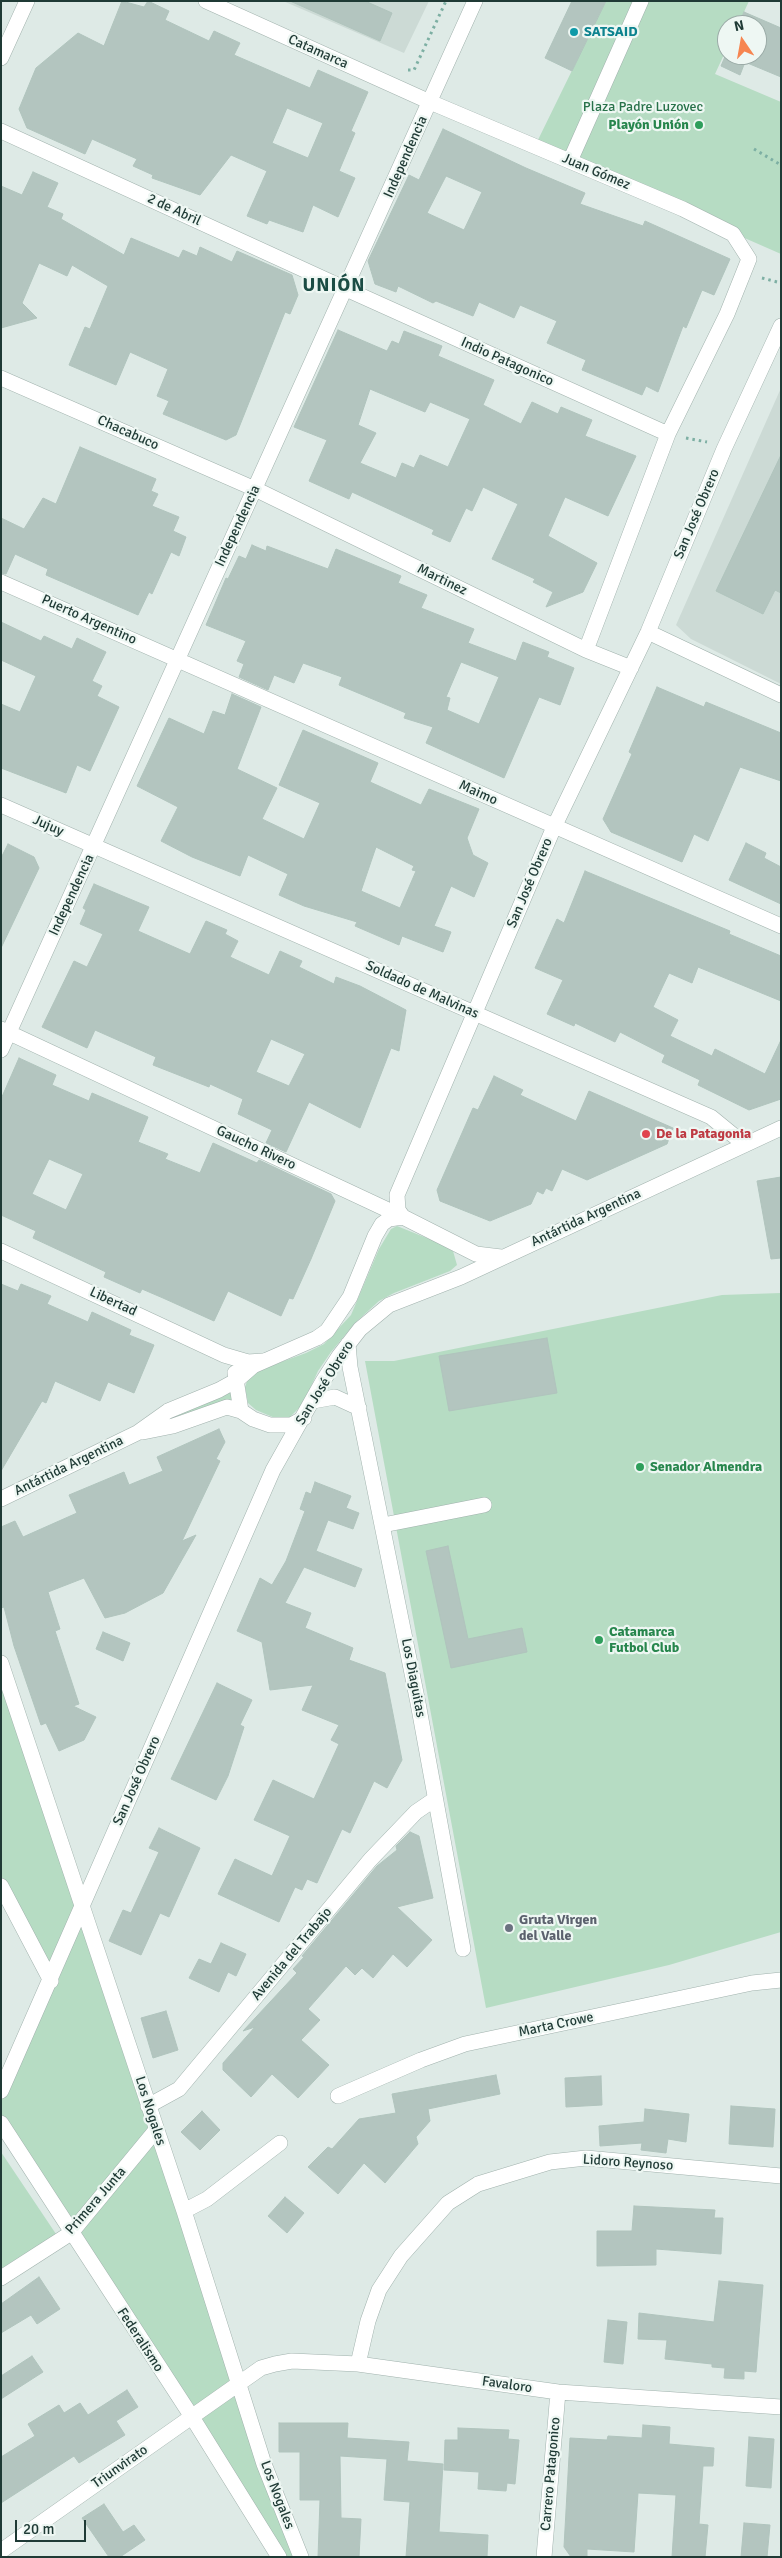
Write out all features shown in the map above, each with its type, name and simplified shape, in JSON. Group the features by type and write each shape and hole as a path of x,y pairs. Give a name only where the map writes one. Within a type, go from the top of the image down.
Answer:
{"street":[{"name":"Catamarca","path":"206,1 430,102"},
{"name":"Independencia","path":"1,1050 5,1030 94,847 176,659 476,1"},
{"path":"570,161 641,1"},
{"path":"1,58 21,3"},
{"name":"Juan Gómez","path":"430,102 683,209 733,234 749,259 727,314 668,434"},
{"name":"2 de Abril","path":"1,131 346,289"},
{"name":"Indio Patagonico","path":"346,289 668,434"},
{"name":"San José Obrero","path":"237,1380 253,1366 317,1338 327,1330 350,1297 375,1236 382,1224 389,1219 403,1217 398,1210 396,1195 554,827 648,632 724,449 781,326"},
{"name":"Chacabuco","path":"1,378 255,489"},
{"path":"586,650 668,434"},
{"name":"Martinez","path":"255,489 586,650 631,668"},
{"name":"Puerto Argentino","path":"1,582 176,659"},
{"path":"648,632 781,695"},
{"name":"Maimo","path":"176,659 781,926"},
{"name":"Jujuy","path":"1,805 94,847"},
{"name":"Soldado de Malvinas","path":"94,847 711,1117 744,1144"},
{"name":"Gaucho Rivero","path":"5,1030 465,1248 483,1256 504,1257"},
{"name":"Antártida Argentina","path":"389,1305 461,1277 781,1128"},
{"path":"461,1277 469,1264 465,1248"},
{"name":"Libertad","path":"1,1251 224,1355 248,1362 266,1361"},
{"name":"San José Obrero","path":"1,2091 51,1981 273,1470 339,1356 366,1322 389,1305"},
{"name":"Los Diaguitas","path":"348,1344 350,1367 383,1525 463,1950"},
{"path":"224,1355 232,1364 237,1380 241,1411"},
{"name":"Antártida Argentina","path":"1,1499 137,1433 168,1411 202,1398 237,1380"},
{"path":"313,1401 335,1397 359,1408"},
{"name":"Antártida Argentina","path":"137,1433 173,1426 227,1407 241,1411 260,1421 283,1426 304,1418"},
{"name":"San José Obrero","path":"260,1421 277,1437 273,1470"},
{"path":"383,1525 484,1505"},
{"name":"Los Nogales","path":"1,1663 184,2211 264,2464 301,2557"},
{"name":"Avenida del Trabajo","path":"148,2106 179,2089 370,1860 416,1812 435,1799"},
{"path":"1,1886 51,1981"},
{"name":"Marta Crowe","path":"338,2096 420,2060 465,2044 752,1983 781,1980"},
{"name":"Federalismo","path":"1,2123 192,2417 279,2557"},
{"name":"Primera Junta","path":"1,2278 71,2233 156,2130"},
{"path":"184,2211 207,2200 280,2143"},
{"name":"Lidoro Reynoso","path":"358,2364 368,2321 380,2290 401,2256 448,2203 478,2184 550,2162 586,2158 781,2176"},
{"name":"Favaloro","path":"240,2385 262,2368 292,2361 358,2364 558,2392 781,2407"},
{"name":"Triunvirato","path":"1,2551 240,2385"},
{"name":"Carrero Patagonico","path":"544,2557 558,2392"}],"path":[{"path":"400,70 414,70 446,1"},
{"path":"754,149 781,165"},
{"path":"668,434 709,442 724,449"}],"shaded area":[{"path":"283,1 429,1 404,53"},
{"path":"781,388 781,684 691,639 676,625"}],"green space":[{"name":"Plaza Padre Luzovec","path":"606,1 749,1 743,15 717,15 717,65 719,65 715,74 781,102 781,254 535,146"},
{"path":"397,1226 444,1245 453,1251 457,1265 450,1271 394,1293 379,1301 355,1323 331,1352 318,1371 303,1404 290,1417 275,1418 256,1410 248,1403 245,1387 249,1376 259,1370 306,1353 324,1344 351,1315 379,1249 391,1229"},
{"name":"Catamarca Futbol Club","path":"781,1293 781,1932 669,1965 486,2008 365,1361 394,1361 722,1295"},
{"path":"233,1391 234,1403 169,1421 174,1414"},
{"path":"1,1665 301,2557 279,2557 1,2123 1,2091 51,1981 1,1886"},
{"path":"1,2152 56,2234 1,2269"}],"building":[{"path":"122,1 144,7 148,1 169,11 165,20 209,41 214,31 240,43 234,55 310,88 318,70 368,92 351,131 355,133 339,171 355,178 338,217 313,205 303,232 269,220 267,224 247,216 267,171 231,155 200,195 152,178 153,175 133,166 137,159 92,139 85,154 27,128 19,109 36,68 78,33 104,46","holes":["287,108 323,123 308,158 272,143"]},
{"path":"290,1 365,1 392,13 380,41"},
{"name":"SATSAID","path":"572,1 606,1 572,71 545,58"},
{"path":"767,22 781,28 781,77 752,65 767,65"},
{"path":"721,65 744,65 740,75"},
{"path":"443,129 585,193 580,204 643,226 645,221 730,259 714,295 702,290 686,328 683,326 658,392 646,386 642,395 582,370 586,360 547,343 557,321 520,305 514,318 479,302 473,316 436,301 433,303 398,286 396,292 375,284 368,261 409,175 419,180","holes":["446,176 482,192 464,230 427,213"]},
{"path":"33,172 58,183 47,207 63,214 61,219 124,255 131,238 179,258 183,250 197,256 200,247 232,262 237,251 292,275 298,295 290,314 285,312 236,435 226,440 163,414 169,401 157,396 168,369 130,352 116,385 69,365 85,327 90,329 108,286 72,265 67,276 39,263 22,303 37,318 1,328 1,186 22,195"},
{"path":"338,330 387,351 392,341 399,344 404,331 442,346 438,356 494,380 483,405 521,424 532,402 558,414 561,407 592,420 585,436 636,456 608,516 565,497 548,536 597,563 583,592 546,607 553,592 533,582 535,579 492,559 518,504 483,487 472,511 466,508 450,542 432,534 434,530 352,492 349,499 309,481 327,440 294,427","holes":["370,389 425,412 430,402 470,419 448,467 420,455 414,468 402,463 396,478 360,463 376,433 358,425"]},
{"path":"80,447 156,479 151,491 158,494 152,506 179,517 173,531 186,537 179,556 171,552 152,594 149,592 138,615 46,575 48,569 15,554 6,574 1,573 1,518 24,529 43,498 56,504"},
{"path":"781,455 781,593 775,590 763,614 716,591"},
{"path":"252,545 266,551 267,546 328,569 336,549 401,576 398,583 427,595 421,608 474,629 468,643 516,661 523,642 549,652 547,657 574,668 560,705 539,697 504,778 426,743 433,727 404,718 406,713 339,685 342,677 303,663 294,683 274,675 268,690 239,677 244,664 237,661 246,641 206,625 226,578 228,579 239,556 246,559","holes":["461,662 499,677 479,724 447,710 450,698 446,697"]},
{"path":"1,622 41,641 44,636 72,649 77,638 106,652 92,681 102,686 97,696 119,707 90,771 77,765 66,793 1,768 1,704 20,712 36,676 1,660"},
{"path":"657,687 704,707 706,702 781,733 781,781 740,767 708,841 694,834 682,862 611,832 603,819 632,754 629,752"},
{"path":"232,694 261,707 237,769 277,788 262,819 304,839 320,803 279,785 303,730 378,763 370,782 421,805 429,789 479,809 467,838 473,855 488,863 474,897 451,886 434,926 451,932 443,952 402,936 399,945 355,926 357,922 304,906 279,895 288,874 248,855 240,876 192,857 161,841 178,807 137,786 169,718 204,734 213,711 225,715","holes":["376,847 414,866 412,870 416,871 400,908 361,891"]},
{"path":"746,843 766,853 764,858 781,867 781,904 729,880"},
{"path":"8,844 34,857 39,868 1,948 1,858"},
{"path":"585,871 730,931 729,934 781,956 781,1001 698,967 692,983 669,973 653,1007 678,1020 670,1036 712,1056 715,1049 765,1074 781,1040 781,1099 749,1110 698,1085 700,1080 662,1062 665,1055 620,1032 615,1042 575,1023 574,1026 547,1014 563,980 535,968 557,919 564,923"},
{"path":"94,884 149,907 138,931 190,954 206,921 227,930 225,934 238,941 230,957 269,975 280,951 302,961 299,967 334,984 336,977 360,986 406,1010 399,1051 391,1048 360,1128 309,1102 286,1152 266,1143 272,1130 238,1114 243,1099 210,1084 209,1087 153,1065 156,1057 95,1030 87,1048 42,1027 74,961 87,967 103,934 80,924 86,910 83,908","holes":["271,1039 305,1054 289,1086 256,1072"]},
{"path":"19,1058 56,1075 52,1085 89,1101 92,1093 148,1117 138,1142 168,1154 165,1159 200,1173 213,1143 257,1163 259,1160 331,1194 335,1201 293,1299 289,1298 281,1316 228,1291 214,1321 142,1289 140,1293 104,1277 106,1272 33,1238 36,1231 1,1215 1,1099","holes":["49,1159 83,1174 66,1210 32,1194"]},
{"path":"494,1076 523,1090 520,1095 576,1121 589,1091 673,1128 667,1144 587,1180 562,1169 552,1191 546,1188 543,1194 537,1191 531,1204 490,1221 440,1201 437,1190 473,1108 478,1110"},
{"path":"781,1177 781,1258 771,1259 757,1181"},
{"path":"1,1284 18,1291 21,1284 51,1296 47,1304 88,1322 92,1312 131,1330 129,1335 154,1345 134,1393 108,1382 100,1401 55,1381 46,1403 42,1401 1,1471"},
{"path":"547,1338 557,1393 449,1411 439,1356"},
{"path":"219,1429 225,1442 216,1459 220,1461 182,1541 196,1535 163,1593 125,1613 105,1618 84,1578 48,1592 60,1629 55,1631 79,1704 73,1706 96,1717 84,1740 59,1751 46,1723 41,1725 14,1646 4,1607 1,1608 1,1527 15,1521 23,1537 77,1513 69,1495 124,1472 129,1485 163,1471 157,1457"},
{"path":"315,1482 351,1496 346,1508 359,1513 353,1529 328,1520 316,1551 362,1569 355,1587 304,1567 285,1603 311,1613 305,1628 353,1648 349,1660 385,1673 402,1760 387,1788 374,1781 350,1833 342,1829 317,1883 307,1879 302,1890 295,1887 279,1922 218,1894 235,1859 272,1876 290,1836 254,1820 273,1780 314,1799 339,1744 331,1740 339,1725 302,1710 313,1685 270,1690 262,1642 237,1631 260,1578 272,1585 286,1561 305,1511 300,1509 306,1492 311,1494"},
{"path":"448,1546 468,1639 522,1628 527,1652 451,1668 426,1551"},
{"path":"103,1632 130,1643 123,1661 96,1649"},
{"path":"217,1683 252,1700 240,1725 244,1727 228,1776 216,1800 171,1779"},
{"path":"159,1828 200,1848 169,1917 160,1913 141,1955 109,1941 123,1910 131,1913 159,1852 149,1848"},
{"path":"410,1832 419,1836 433,1898 397,1907 432,1940 407,1967 393,1954 373,1978 362,1968 355,1975 346,1966 308,2009 320,2020 301,2040 329,2065 298,2098 272,2074 251,2097 223,2070 223,2063 255,2027 243,2031 297,1973 293,1969 304,1957 302,1956 377,1866 397,1850 396,1846"},
{"path":"221,1943 246,1954 236,1976 228,1972 219,1992 189,1978 199,1959 211,1964"},
{"path":"166,2011 178,2050 153,2058 141,2018"},
{"path":"496,2075 500,2094 428,2109 430,2121 416,2137 418,2144 385,2183 364,2163 338,2194 308,2167 328,2147 332,2149 359,2119 396,2113 392,2094"},
{"path":"601,2076 602,2105 566,2107 565,2078"},
{"path":"731,2106 775,2109 773,2147 729,2144"},
{"path":"645,2109 689,2114 686,2142 668,2139 666,2153 641,2150 642,2143 600,2146 599,2126 644,2122"},
{"path":"202,2111 220,2130 200,2150 181,2132"},
{"path":"285,2197 304,2213 287,2233 268,2216"},
{"path":"634,2206 715,2210 714,2218 723,2218 721,2254 656,2249 656,2265 597,2266 597,2231 632,2231"},
{"path":"39,2277 60,2309 37,2324 31,2315 1,2333 1,2304"},
{"path":"719,2281 763,2285 756,2372 744,2371 744,2379 724,2378 725,2368 712,2367 712,2364 665,2359 667,2340 638,2339 639,2313 714,2322"},
{"path":"608,2320 627,2322 623,2364 604,2362"},
{"path":"32,2356 43,2372 1,2399 1,2376"},
{"path":"127,2390 138,2407 116,2421 125,2435 79,2463 74,2456 1,2503 1,2457 35,2436 28,2424 59,2405 64,2413 80,2403 88,2415"},
{"path":"279,2423 348,2423 347,2438 409,2442 407,2461 443,2464 439,2532 488,2535 487,2557 406,2557 410,2502 384,2500 387,2459 340,2456 341,2518 361,2519 359,2557 318,2557 320,2500 300,2500 300,2452 279,2452"},
{"path":"643,2425 670,2427 669,2444 714,2448 713,2466 703,2466 699,2524 708,2525 705,2557 672,2557 676,2495 638,2493 634,2552 587,2549 587,2557 571,2557 564,2547 570,2438 607,2440 608,2436 642,2438"},
{"path":"458,2428 509,2430 508,2439 519,2440 515,2484 507,2483 506,2491 478,2489 479,2472 444,2470 445,2440 458,2440"},
{"path":"749,2437 774,2439 771,2488 746,2486"},
{"path":"104,2504 123,2532 134,2525 145,2540 120,2557 109,2557 82,2518"},
{"path":"744,2523 770,2525 767,2557 741,2557"}],"place":[{"name":"SATSAID","path":"574,32"},
{"name":"Playón Unión","path":"699,125"},
{"name":"De la Patagonia","path":"646,1134"},
{"name":"Senador Almendra","path":"640,1467"},
{"name":"Catamarca Futbol Club","path":"599,1640"},
{"name":"Gruta Virgen del Valle","path":"509,1928"}],"district":[{"name":"UNIÓN","path":"334,286"}]}
